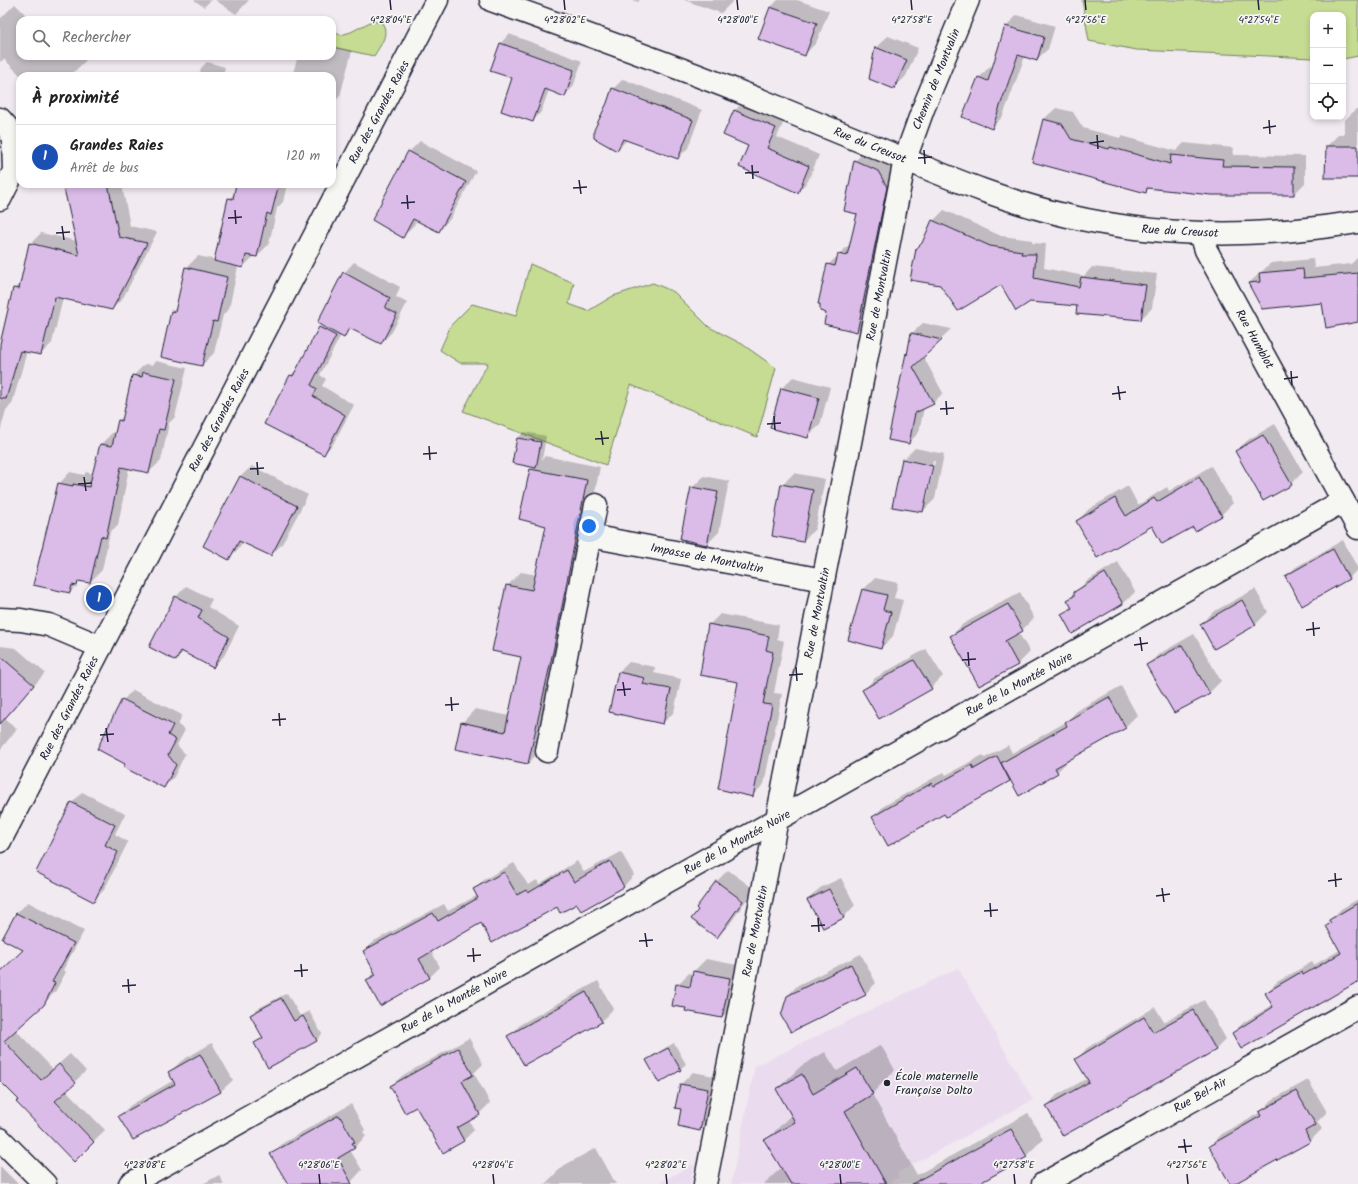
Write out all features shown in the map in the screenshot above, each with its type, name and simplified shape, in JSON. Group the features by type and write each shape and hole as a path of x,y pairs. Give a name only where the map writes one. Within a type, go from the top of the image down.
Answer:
{"street":[{"name":"Rue des Grandes Raies","path":"0,841 437,0"},
{"name":"Rue du Creusot","path":"491,0 735,90 951,179 1006,199 1066,216 1112,225 1201,234 1297,230 1358,222"},
{"name":"Chemin de Montvalin","path":"905,159 923,109 968,0"},
{"path":"0,118 8,128 13,139 14,171 0,199"},
{"name":"Rue de Montvaltin","path":"705,1184 905,159"},
{"name":"Rue Humblot","path":"1201,234 1206,250 1358,528"},
{"name":"Rue de la Montée Noire","path":"130,1184 1343,501"},
{"path":"547,751 596,505"},
{"name":"Impasse de Montvaltin","path":"590,536 823,580"},
{"path":"0,619 21,620 49,625 101,646"},
{"name":"Rue Bel-Air","path":"1043,1184 1358,1007"},
{"path":"0,1139 45,1184"}],"shaded area":[{"name":"École maternelle Françoise Dolto","path":"958,968 1033,1100 897,1173 899,1177 891,1181 893,1184 731,1184 755,1066"},
{"path":"694,1164 690,1184 657,1184"}],"green space":[{"path":"1082,0 1358,0 1358,56 1346,58 1346,12 1310,12 1310,58 1137,50 1089,41"},
{"path":"372,21 382,23 385,36 374,56 336,48 336,33 341,35 351,32"},
{"path":"530,264 574,283 569,304 588,311 613,296 653,283 674,292 709,327 742,344 776,368 757,437 631,385 606,465 463,411 488,363 460,363 440,350 451,325 472,304 516,316"}],"building":[{"path":"770,7 817,23 805,56 758,39"},
{"path":"1005,26 1044,37 1037,61 1018,55 992,129 962,117 978,77 988,81"},
{"path":"500,43 574,70 565,97 545,89 533,122 501,111 512,78 490,71"},
{"path":"875,47 907,60 894,89 869,79"},
{"path":"612,88 693,120 678,159 623,139 617,151 594,138 594,130 607,103"},
{"path":"734,110 776,128 767,148 809,166 798,193 739,167 748,146 723,135"},
{"path":"1043,119 1062,124 1071,139 1109,149 1110,147 1170,164 1171,155 1223,160 1222,166 1294,167 1294,195 1211,195 1147,188 1146,193 1032,162"},
{"path":"1326,146 1358,146 1358,178 1325,178"},
{"path":"408,151 466,182 439,232 413,219 403,238 372,220"},
{"path":"854,160 878,171 887,187 857,332 824,324 826,313 820,311 820,304 818,304 827,264 835,266 838,254 847,256 857,214 844,211"},
{"path":"64,188 109,188 119,237 147,243 112,310 55,297 41,355 20,351 6,399 0,398 0,344 13,288 19,289 29,243 79,255"},
{"path":"235,188 278,188 271,215 267,213 257,257 246,255 243,268 214,261 228,198 233,199"},
{"path":"932,220 990,246 1022,251 1021,254 1036,254 1034,278 1079,287 1081,277 1146,285 1141,320 1076,314 1077,306 1030,302 1016,311 1001,285 958,311 940,285 910,280 916,249 922,243"},
{"path":"185,267 227,277 217,322 213,321 202,366 161,357 171,311 175,312"},
{"path":"1303,269 1304,278 1358,273 1358,322 1326,328 1322,303 1262,309 1248,283 1260,282 1259,273"},
{"path":"343,272 390,298 385,308 397,314 381,344 349,328 344,338 317,323"},
{"path":"319,327 336,336 311,385 317,389 313,396 345,415 324,455 264,424 290,375 293,376"},
{"path":"911,333 942,340 913,367 934,404 915,413 909,444 888,440"},
{"path":"143,372 176,379 164,430 159,429 149,473 121,467 106,538 101,536 90,583 78,581 77,586 72,585 70,593 33,585 58,483 89,487 100,444 112,446 118,420 122,421 132,375 142,377"},
{"path":"781,388 819,398 808,438 770,428"},
{"path":"1263,435 1292,485 1263,501 1235,451"},
{"path":"517,438 541,442 536,468 512,463"},
{"path":"902,459 933,466 923,512 892,507"},
{"path":"530,469 587,480 554,647 528,764 455,749 461,722 505,732 521,657 492,651 506,585 532,590 546,526 519,519"},
{"path":"240,476 297,506 271,556 239,541 229,560 203,546"},
{"path":"1199,477 1222,516 1195,531 1193,527 1162,544 1152,526 1097,558 1076,521 1115,498 1126,516 1154,498 1157,502"},
{"path":"781,484 813,490 803,542 772,536"},
{"path":"691,487 718,492 707,545 680,539"},
{"path":"1333,549 1349,579 1302,606 1285,576"},
{"path":"1105,573 1123,604 1072,634 1061,614 1072,608 1067,600 1074,596 1074,592"},
{"path":"862,589 887,595 883,610 891,612 881,649 848,640"},
{"path":"175,596 202,610 198,618 229,637 213,668 181,651 176,661 149,647"},
{"path":"1242,600 1256,625 1214,649 1200,624"},
{"path":"1008,604 1023,631 1005,641 1018,665 979,686 950,636"},
{"path":"708,624 769,636 766,650 773,652 763,704 772,705 753,797 718,789 738,682 700,675"},
{"path":"1182,645 1210,694 1174,713 1146,665"},
{"path":"0,656 34,685 0,724"},
{"path":"914,660 932,689 879,719 862,690"},
{"path":"618,672 645,678 643,684 671,689 663,724 609,712"},
{"path":"1109,697 1126,728 1055,768 1058,773 1019,796 1001,763 1067,726 1065,722"},
{"path":"122,699 173,725 168,735 176,740 168,755 176,765 164,788 123,767 125,764 97,749"},
{"path":"997,756 1010,781 946,817 944,814 888,846 872,817 932,783 934,786 972,765 974,769"},
{"path":"71,802 115,825 105,845 118,852 94,902 36,872"},
{"path":"610,861 624,887 581,911 577,904 560,913 557,907 492,943 481,923 419,959 430,978 380,1006 366,980 376,975 363,951 433,913 438,921 478,898 473,889 504,872 517,895 526,890 528,893 567,870 574,882"},
{"path":"716,881 743,901 717,938 691,919 698,910 696,908"},
{"path":"829,889 844,918 823,928 807,900"},
{"path":"1358,903 1358,983 1357,982 1241,1049 1232,1033 1273,1007 1265,993 1301,972 1303,975 1341,953 1326,926 1331,923 1329,920"},
{"path":"16,913 74,943 52,982 55,983 44,1005 4,1041 41,1080 59,1064 76,1083 55,1101 94,1142 74,1162 16,1102 19,1100 0,1081 0,972 23,950 2,939"},
{"path":"851,964 866,995 791,1032 781,1016 787,996"},
{"path":"693,971 730,978 722,1018 685,1011 686,1008 672,1006 676,984 690,987"},
{"path":"586,992 602,1022 524,1065 507,1036"},
{"path":"281,998 294,1021 303,1016 317,1041 268,1068 254,1043 263,1038 250,1015"},
{"path":"1193,1010 1216,1050 1063,1136 1046,1106 1089,1082 1075,1059 1144,1017 1153,1032"},
{"path":"458,1048 473,1075 462,1081 480,1115 457,1128 464,1141 443,1153 416,1107 405,1113 390,1086"},
{"path":"668,1048 681,1070 659,1083 646,1060"},
{"path":"200,1054 221,1092 133,1140 118,1116 175,1084 168,1072"},
{"path":"857,1068 873,1094 845,1111 886,1184 791,1184 764,1140 795,1122 776,1089 802,1074 813,1094"},
{"path":"680,1084 708,1089 700,1131 678,1126 681,1109 675,1108"},
{"path":"1296,1091 1316,1125 1305,1131 1310,1142 1234,1184 1230,1184 1209,1146 1261,1116 1259,1112"},
{"path":"339,1115 355,1142 352,1143 355,1148 338,1158 352,1184 288,1184 270,1154"},
{"path":"1011,1129 1027,1157 978,1184 912,1184"}],"place":[{"name":"Grandes Raies","path":"99,598"},
{"name":"École maternelle Françoise Dolto","path":"887,1083"}]}
